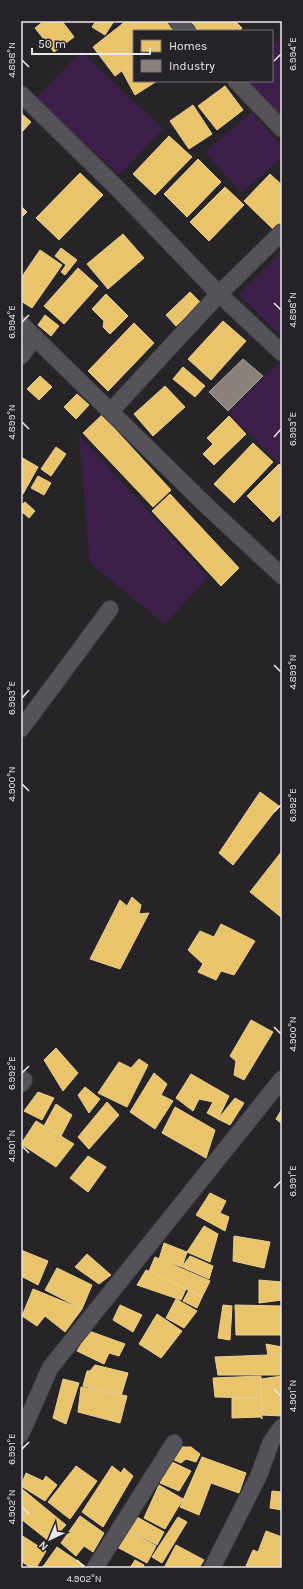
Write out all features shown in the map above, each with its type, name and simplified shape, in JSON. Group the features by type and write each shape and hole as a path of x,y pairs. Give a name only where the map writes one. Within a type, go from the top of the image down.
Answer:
{"street":[{"path":"177,21 186,30"},
{"path":"237,82 282,129"},
{"path":"21,94 119,190 219,294 282,353"},
{"path":"111,411 219,294 282,232"},
{"path":"21,324 282,576"},
{"path":"21,356 35,337"},
{"path":"21,728 110,609"},
{"path":"21,1434 50,1368 282,1079"},
{"path":"212,1568 259,1475 271,1442 281,1430"},
{"path":"95,1568 174,1443"}],"shaded area":[{"path":"282,37 282,120 248,82 273,82 273,45"},
{"path":"81,51 163,129 119,175 37,98"},
{"path":"252,112 282,147 282,158 241,193 205,152"},
{"path":"282,250 282,337 239,294"},
{"path":"280,361 282,363 282,461 279,464 228,413"},
{"path":"79,435 208,577 165,624 90,563"}],"building: Homes":[{"path":"44,21 62,21 74,37 54,52 35,28"},
{"path":"96,21 114,21 105,35 92,27"},
{"path":"126,21 166,21 173,30 133,30 133,63 115,76 93,47"},
{"path":"193,21 235,21 242,28 240,30 197,30 191,23"},
{"path":"133,63 133,82 155,82 135,95 122,71"},
{"path":"225,86 243,110 217,130 198,106"},
{"path":"193,105 212,134 189,149 170,121"},
{"path":"21,113 31,122 21,133"},
{"path":"169,136 192,157 155,195 133,174"},
{"path":"198,159 221,182 187,217 164,194"},
{"path":"80,173 103,195 59,240 36,218"},
{"path":"270,174 282,185 282,225 276,232 244,201"},
{"path":"225,187 244,205 209,241 190,222"},
{"path":"21,206 27,212 21,218"},
{"path":"123,234 144,258 108,289 87,264"},
{"path":"61,248 77,260 65,275 61,272 66,265 55,256"},
{"path":"40,250 62,265 32,308 21,301 21,278"},
{"path":"78,268 98,286 64,324 44,306"},
{"path":"190,292 201,303 176,326 166,315"},
{"path":"106,294 128,316 110,334 103,327 104,321 92,309"},
{"path":"45,315 59,326 51,336 38,325"},
{"path":"223,321 246,341 211,380 188,359"},
{"path":"134,323 154,343 108,391 88,371"},
{"path":"183,367 205,386 195,397 173,379"},
{"path":"40,376 52,387 39,400 27,389"},
{"path":"165,386 185,407 153,436 134,414"},
{"path":"77,394 89,405 76,419 64,407"},
{"path":"102,415 171,490 153,507 83,433"},
{"path":"229,416 246,434 214,465 203,454 213,444 207,438"},
{"path":"253,443 273,462 234,503 214,484"},
{"path":"56,447 66,454 51,476 41,469"},
{"path":"21,457 38,467 23,494 21,493"},
{"path":"279,464 282,467 282,513 273,522 247,496"},
{"path":"38,476 51,483 44,495 31,488"},
{"path":"170,494 239,568 221,586 152,511"},
{"path":"25,502 35,511 29,518 21,511 21,506"},
{"path":"260,792 279,806 233,865 219,853"},
{"path":"282,851 282,917 281,917 250,892"},
{"path":"132,897 141,905 139,914 149,913 120,969 90,959 120,900 127,906"},
{"path":"221,924 255,941 234,975 221,971 216,980 198,972 203,964 188,950 200,931 214,937"},
{"path":"251,1020 273,1032 244,1080 234,1075 236,1061 230,1056"},
{"path":"56,1048 78,1073 63,1091 44,1060"},
{"path":"139,1059 148,1065 127,1107 98,1093 119,1062 131,1068"},
{"path":"154,1073 167,1084 161,1095 173,1101 155,1129 130,1112"},
{"path":"191,1074 229,1096 218,1119 207,1113 213,1102 199,1099 193,1111 176,1098"},
{"path":"85,1087 100,1099 89,1113 78,1095"},
{"path":"38,1092 54,1098 42,1120 24,1111"},
{"path":"235,1098 244,1103 230,1125 218,1119"},
{"path":"107,1102 119,1115 89,1149 78,1137"},
{"path":"56,1104 72,1115 61,1136 44,1126"},
{"path":"175,1107 215,1130 206,1158 162,1133"},
{"path":"282,1109 282,1124 276,1119"},
{"path":"36,1121 74,1144 56,1167 21,1144"},
{"path":"88,1156 106,1167 88,1192 70,1178"},
{"path":"210,1193 226,1201 220,1213 229,1217 225,1231 196,1215"},
{"path":"204,1226 218,1234 210,1262 187,1252"},
{"path":"234,1236 270,1242 264,1268 233,1261"},
{"path":"164,1243 187,1252 182,1267 159,1259"},
{"path":"21,1250 48,1261 38,1285 21,1276"},
{"path":"87,1254 111,1275 99,1284 75,1267"},
{"path":"190,1256 213,1266 209,1279 182,1267"},
{"path":"155,1257 210,1281 202,1297 149,1271"},
{"path":"57,1268 92,1285 82,1309 45,1290"},
{"path":"146,1270 186,1289 181,1300 137,1285"},
{"path":"259,1280 282,1282 282,1300 259,1303"},
{"path":"33,1289 82,1309 65,1332 45,1316 37,1326 22,1316"},
{"path":"189,1290 202,1297 197,1308 183,1301"},
{"path":"176,1299 197,1311 184,1328 166,1318"},
{"path":"120,1305 142,1315 133,1332 113,1320"},
{"path":"223,1305 232,1306 230,1340 218,1338"},
{"path":"235,1305 282,1306 282,1335 236,1335"},
{"path":"157,1314 182,1331 161,1358 139,1344"},
{"path":"89,1331 125,1344 119,1356 109,1353 104,1364 77,1351"},
{"path":"266,1344 282,1347 282,1375 218,1375 215,1357 268,1355"},
{"path":"95,1365 128,1373 121,1396 83,1386 87,1371 90,1371"},
{"path":"261,1376 261,1398 215,1397 213,1378"},
{"path":"282,1376 282,1416 262,1415 261,1379"},
{"path":"63,1379 79,1383 66,1424 53,1418"},
{"path":"81,1387 127,1396 120,1423 78,1412"},
{"path":"232,1398 261,1398 262,1419 261,1417 232,1418"},
{"path":"182,1447 191,1447 200,1454 196,1462 186,1459 181,1463 172,1459 175,1451"},
{"path":"202,1457 246,1473 239,1493 211,1483 199,1515 180,1507"},
{"path":"170,1461 191,1471 179,1491 160,1483"},
{"path":"76,1466 97,1481 70,1519 48,1502"},
{"path":"112,1466 121,1473 124,1468 133,1476 103,1527 82,1512"},
{"path":"26,1473 43,1481 46,1476 57,1485 45,1501 21,1486"},
{"path":"159,1485 183,1499 165,1529 144,1518"},
{"path":"21,1488 66,1525 50,1542 21,1519"},
{"path":"272,1491 282,1492 282,1510 270,1508"},
{"path":"80,1516 104,1533 93,1552 84,1546 76,1556 61,1543"},
{"path":"135,1516 164,1532 157,1545 126,1529"},
{"path":"178,1517 187,1522 162,1563 152,1557"},
{"path":"127,1530 156,1546 147,1563 117,1547"},
{"path":"266,1531 282,1537 281,1568 250,1568 246,1566 253,1550 258,1552"},
{"path":"21,1535 46,1551 36,1568 31,1568 21,1561"},
{"path":"176,1545 204,1560 199,1568 164,1568"},
{"path":"57,1547 85,1566 83,1568 42,1568"},
{"path":"135,1560 144,1565 143,1568 130,1568"}],"building: Industry":[{"path":"243,359 263,376 228,411 209,392"}]}
